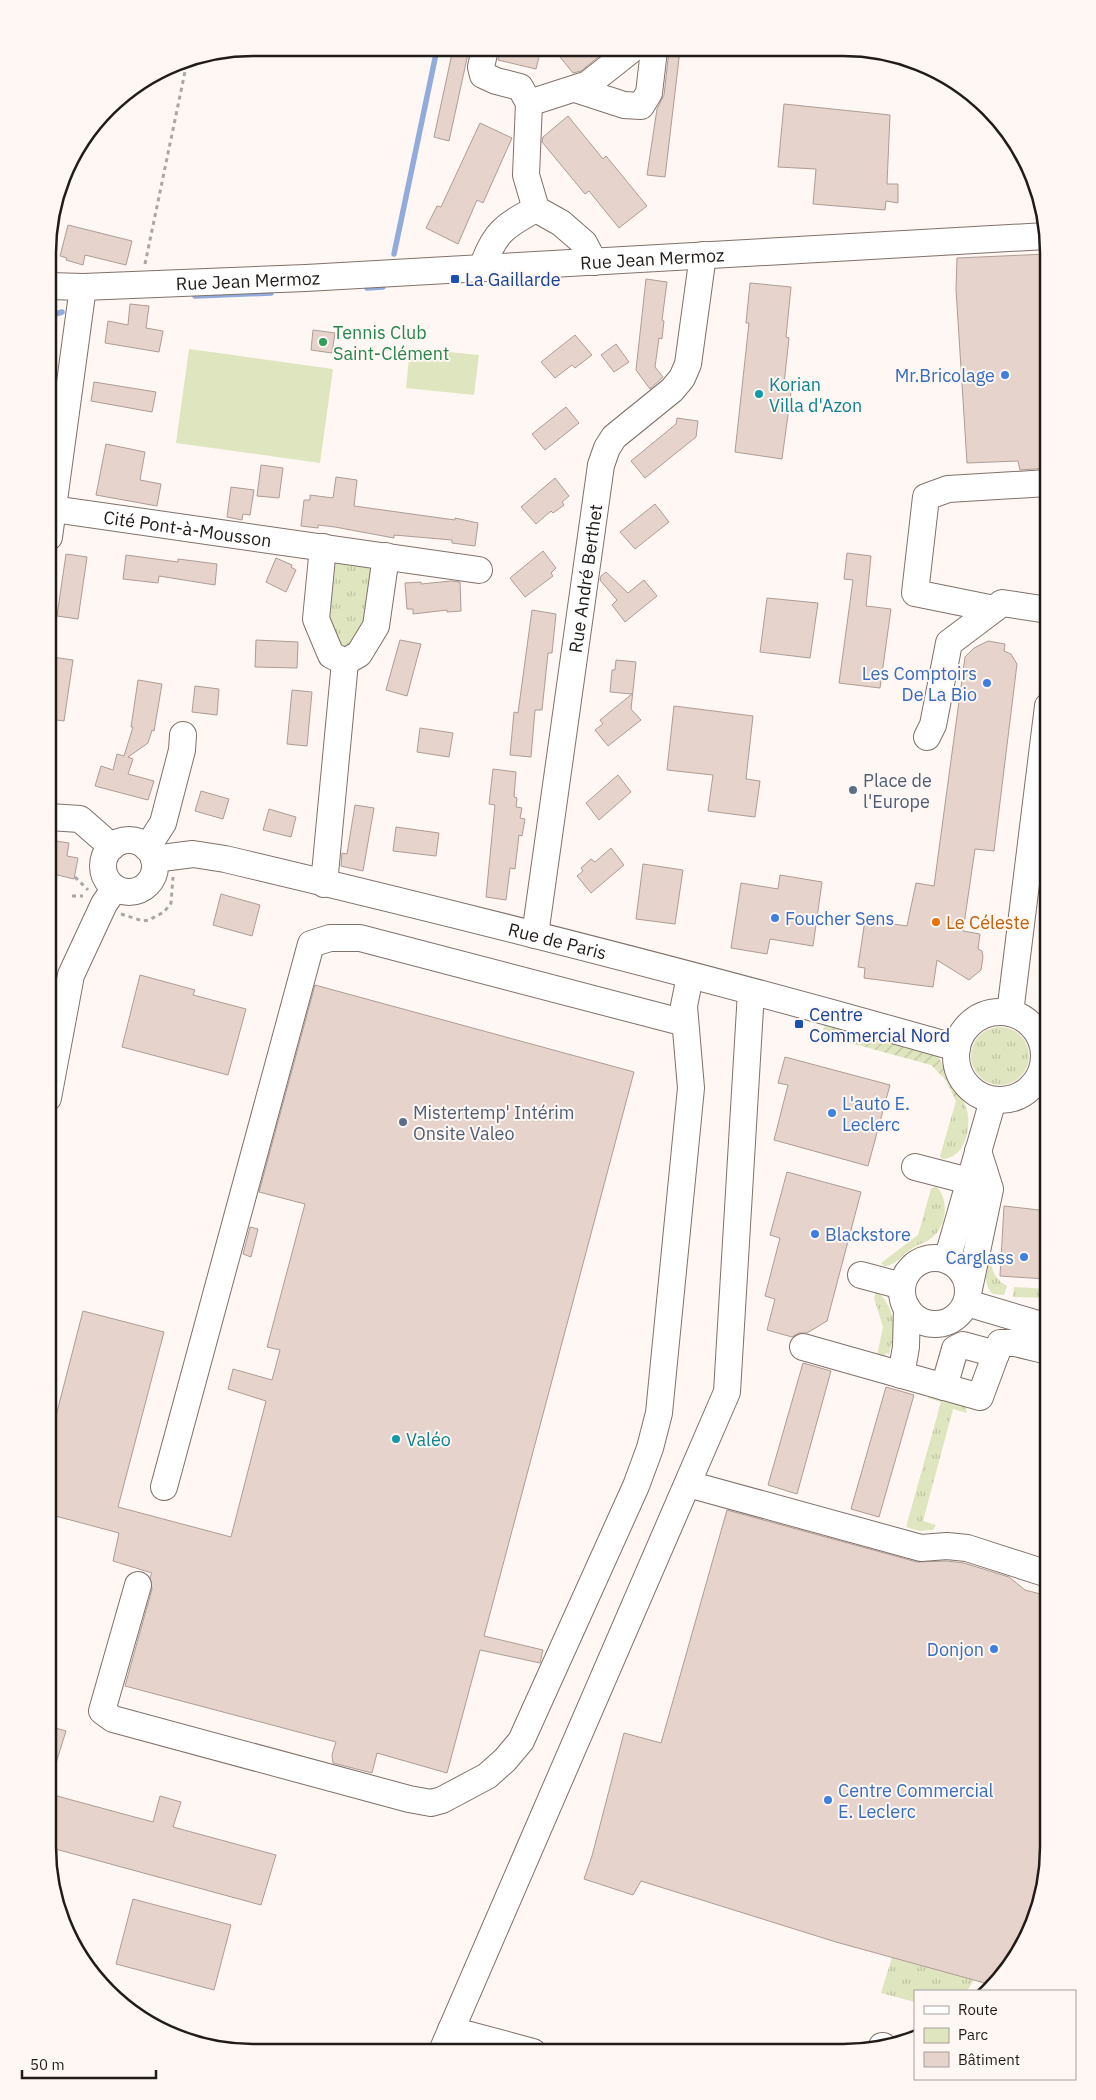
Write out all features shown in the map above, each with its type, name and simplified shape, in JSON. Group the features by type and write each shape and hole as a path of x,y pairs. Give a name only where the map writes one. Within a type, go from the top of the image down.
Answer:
{"street":[{"path":"483,56 481,67 483,75 496,81 520,87 529,103 526,175 536,210 561,223 584,243 594,262"},
{"path":"529,103 588,84 623,56"},
{"path":"575,89 624,104 642,106 649,93 653,56"},
{"path":"482,268 495,238 519,218 536,210"},
{"name":"Rue Jean Mermoz","path":"56,286 83,287 306,278 1039,236"},
{"name":"Rue André Berthet","path":"535,935 601,465 607,448 614,437 672,390 682,378 688,364 703,256"},
{"path":"56,487 83,287"},
{"path":"994,609 915,593 926,497 948,489 1040,483"},
{"name":"Cité Pont-à-Mousson","path":"56,509 480,570"},
{"path":"323,548 316,619 331,655 344,662"},
{"path":"344,662 359,654 376,626 386,556"},
{"path":"930,731 949,643 1002,603 1040,609"},
{"path":"324,884 344,662"},
{"path":"56,1055 71,975 104,904 108,899 123,892 141,890 148,884 155,868 158,860 163,823 182,750 183,735"},
{"path":"1010,1013 1028,935 1040,810"},
{"path":"56,817 80,819 112,847"},
{"path":"108,899 103,868 107,853 112,847 126,840 141,843 158,860"},
{"name":"Rue de Paris","path":"158,860 193,854 225,859 535,935 690,976"},
{"path":"164,1487 311,944 330,938 360,938 685,1023"},
{"path":"138,1585 102,1711 113,1719 431,1803 442,1800 487,1776 505,1760 521,1741 636,1486 659,1413 690,1088 684,1006 690,976 711,966 748,976 757,993 728,1392 446,2041 470,2044"},
{"path":"757,993 957,1048"},
{"path":"1040,1037 1034,1028 1023,1018 1010,1013 996,1012 982,1016 970,1023 962,1034 957,1048 956,1061 968,1086 979,1095 992,1100 1006,1100 1018,1096 1029,1090 1040,1077"},
{"path":"947,1260 992,1100"},
{"path":"861,1275 904,1297 914,1316 924,1322 944,1323 954,1319 962,1312 968,1296 990,1189 978,1151"},
{"path":"915,1167 969,1181"},
{"path":"901,1375 906,1346 905,1276 911,1268 927,1258 947,1260 962,1271 967,1280 968,1296"},
{"path":"968,1296 1040,1323"},
{"path":"901,1375 914,1350 934,1324"},
{"path":"803,1347 980,1397 1000,1343 1015,1342 1040,1349"},
{"path":"944,1387 955,1350 963,1345 996,1354"},
{"path":"688,1484 921,1548 946,1546 967,1548 1040,1571"}],"path":[{"path":"141,284 186,68"},
{"path":"75,877 143,921 149,920 164,912 171,903 158,860"},
{"path":"72,896 87,896"}],"green space":[{"path":"410,348 479,355 474,395 406,388"},
{"path":"189,349 333,369 320,463 176,443"},
{"path":"335,561 366,564 375,576 367,621 351,646 341,648 324,624 327,573"},
{"path":"825,1025 935,1053 961,1098 956,1101 945,1079 931,1065 821,1035"},
{"path":"994,1027 1006,1027 1021,1035 1029,1050 1029,1062 1021,1077 1006,1085 994,1085 979,1077 971,1062 971,1050 979,1035"},
{"path":"961,1098 968,1114 967,1134 964,1144 951,1157 942,1159 940,1156 956,1101"},
{"path":"936,1186 945,1204 942,1225 931,1238 913,1248 894,1263 884,1266 881,1263 918,1235 931,1189"},
{"path":"988,1245 994,1273 1007,1286 1004,1295 993,1294 987,1284 985,1271"},
{"path":"1014,1287 1040,1289 1040,1298 1013,1297"},
{"path":"876,1292 887,1304 894,1323 894,1334 889,1354 886,1353 884,1358 877,1356 883,1327 874,1298"},
{"path":"930,1395 965,1405 967,1413 953,1409 923,1521 936,1525 933,1530 920,1531 906,1527 941,1402 928,1398"},
{"path":"892,1957 974,1980 968,1990 914,1990 914,2002 881,1993"}],"building":[{"path":"451,56 467,56 449,141 434,137"},
{"path":"499,56 539,56 536,69 498,60"},
{"path":"600,56 581,71 573,73 560,57"},
{"path":"668,56 679,56 665,177 647,175 657,109 664,95"},
{"path":"784,104 890,115 887,184 898,184 898,203 886,201 885,210 813,204 816,169 778,167"},
{"path":"568,116 603,159 606,156 647,206 619,228 589,191 585,194 542,142 543,137"},
{"path":"480,123 512,138 483,203 477,200 458,244 426,228 437,206 441,207"},
{"path":"68,225 132,241 126,265 85,255 83,265 66,260 67,258 60,256"},
{"name":"Mr.Bricolage","path":"1040,254 1040,469 1020,470 1018,461 967,463 956,289 957,258"},
{"path":"646,279 667,282 662,320 664,321 662,339 659,338 655,367 663,377 650,389 636,370"},
{"path":"750,283 791,287 786,337 789,338 784,384 792,385 782,459 735,452 749,323 746,323"},
{"path":"130,304 149,306 146,328 163,331 159,352 105,343 108,321 128,325"},
{"name":"Tennis Club Saint-Clément","path":"313,330 335,333 332,353 311,350"},
{"path":"575,335 592,355 575,368 572,365 555,378 541,362"},
{"path":"616,344 629,362 614,372 601,355"},
{"path":"94,382 156,392 152,412 91,401"},
{"path":"566,407 579,423 545,450 532,434"},
{"path":"677,418 698,421 696,437 645,478 631,461 676,424"},
{"path":"106,444 145,452 140,480 161,484 157,506 96,495"},
{"path":"261,465 283,468 279,498 257,496"},
{"path":"336,477 357,480 354,506 455,520 455,518 478,523 475,546 452,543 452,540 394,535 394,538 335,527 301,526 304,500 310,500 310,495 333,498"},
{"path":"555,478 569,496 562,502 564,505 553,513 551,511 536,524 521,507"},
{"path":"231,487 254,490 250,515 243,514 242,520 227,517"},
{"path":"655,504 669,522 635,549 620,532"},
{"path":"543,551 556,568 551,573 553,576 525,597 510,578"},
{"path":"847,553 871,556 866,606 891,609 880,688 839,683 853,580 844,579"},
{"path":"66,554 87,557 78,619 57,616"},
{"path":"126,555 178,562 178,559 217,564 215,585 159,576 158,583 123,579"},
{"path":"276,558 292,565 291,567 296,570 286,592 266,582"},
{"path":"606,572 628,593 644,580 657,596 625,622 612,605 617,600 600,580 601,576"},
{"path":"421,582 421,584 460,582 461,611 447,612 447,610 413,614 413,609 407,609 405,583"},
{"path":"767,598 818,603 810,658 760,652"},
{"path":"532,610 556,614 552,653 548,653 542,710 535,710 531,757 510,755 514,712 518,713"},
{"path":"256,640 298,642 297,668 255,667"},
{"path":"400,640 421,644 407,696 386,690"},
{"path":"988,641 1005,644 1004,651 1011,654 1017,664 994,851 975,849 963,931 980,934 978,949 982,951 983,957 981,970 969,980 937,960 933,987 864,978 865,968 858,967 865,920 907,926 916,883 934,886 965,657 974,648"},
{"path":"56,658 73,660 64,721 56,720"},
{"path":"616,660 636,662 631,709 641,720 608,746 595,730 603,724 600,720 632,694 610,692 612,670 615,670"},
{"path":"138,680 162,684 154,731 152,730 148,743 128,757 133,759 128,774 154,781 148,800 95,786 101,766 113,770 117,754 124,756 133,727 131,727"},
{"path":"195,686 219,689 217,715 192,712"},
{"path":"292,690 312,692 307,746 287,744"},
{"path":"674,706 753,716 746,779 760,781 755,817 708,811 713,775 667,770"},
{"path":"420,728 453,733 449,757 417,752"},
{"path":"493,769 516,772 514,797 517,798 516,807 522,808 520,818 525,819 522,836 519,835 515,869 510,868 506,900 486,897 495,805 489,804"},
{"path":"618,775 631,792 599,820 586,803"},
{"path":"201,791 229,799 223,819 195,811"},
{"path":"355,805 374,808 363,871 341,866 342,853 347,854"},
{"path":"269,809 296,817 291,837 263,830"},
{"path":"396,827 439,833 436,856 393,851"},
{"path":"56,841 69,843 67,856 78,858 74,879 56,875"},
{"path":"611,848 624,865 591,893 577,876 583,871 581,868 591,859 595,862"},
{"path":"643,864 683,870 675,924 636,919"},
{"path":"780,875 822,882 813,946 770,939 767,954 731,948 741,883 778,889"},
{"path":"221,894 260,905 252,936 213,925"},
{"path":"140,975 195,990 193,995 246,1009 228,1075 122,1047"},
{"name":"Valéo","path":"315,985 634,1072 484,1636 543,1650 540,1663 480,1650 447,1773 377,1753 372,1773 333,1763 332,1755 336,1742 125,1686 152,1589 150,1577 152,1573 113,1561 119,1533 56,1516 56,1416 83,1311 164,1332 118,1507 231,1537 266,1401 228,1389 233,1369 272,1380 280,1350 267,1347 305,1204 259,1192"},
{"name":"L'auto E. Leclerc","path":"785,1057 890,1085 868,1166 774,1140 788,1085 778,1083"},
{"path":"787,1172 861,1192 827,1321 807,1333 799,1333 792,1337 767,1330 775,1299 765,1296 780,1238 770,1235"},
{"name":"Carglass","path":"1004,1206 1040,1210 1040,1279 1000,1276"},
{"path":"250,1227 258,1229 251,1257 243,1254"},
{"path":"803,1363 831,1371 797,1494 768,1485"},
{"path":"886,1387 914,1395 879,1517 851,1509"},
{"name":"Centre Commercial E. Leclerc","path":"727,1510 917,1562 947,1561 964,1563 1009,1577 1025,1590 1040,1594 1040,1847 1038,1873 1033,1898 1025,1922 1007,1956 985,1983 836,1942 641,1881 633,1895 584,1879 592,1856 624,1733 661,1743"},
{"path":"56,1728 66,1731 56,1763"},
{"path":"57,1796 153,1822 160,1796 181,1802 173,1827 276,1855 261,1905 56,1849"},
{"path":"133,1899 231,1925 214,1990 116,1964"}],"waterway":[{"name":"La Gaillarde","path":"394,254 436,56"},
{"name":"La Gaillarde","path":"367,288 383,287"},
{"name":"La Gaillarde","path":"195,296 271,293"},
{"name":"La Gaillarde","path":"56,314 62,312"}],"place":[{"name":"La Gaillarde","path":"455,279"},
{"name":"Tennis Club Saint-Clément","path":"323,342"},
{"name":"Mr.Bricolage","path":"1005,375"},
{"name":"Korian Villa d'Azon","path":"759,394"},
{"name":"Les Comptoirs De La Bio","path":"987,683"},
{"name":"Place de l'Europe","path":"853,790"},
{"name":"Foucher Sens","path":"775,918"},
{"name":"Le Céleste","path":"936,922"},
{"name":"Centre Commercial Nord","path":"799,1024"},
{"name":"L'auto E. Leclerc","path":"832,1113"},
{"name":"Mistertemp' Intérim Onsite Valeo","path":"403,1122"},
{"name":"Blackstore","path":"815,1234"},
{"name":"Carglass","path":"1024,1257"},
{"name":"Valéo","path":"396,1439"},
{"name":"Donjon","path":"994,1649"},
{"name":"Centre Commercial E. Leclerc","path":"828,1800"}]}
